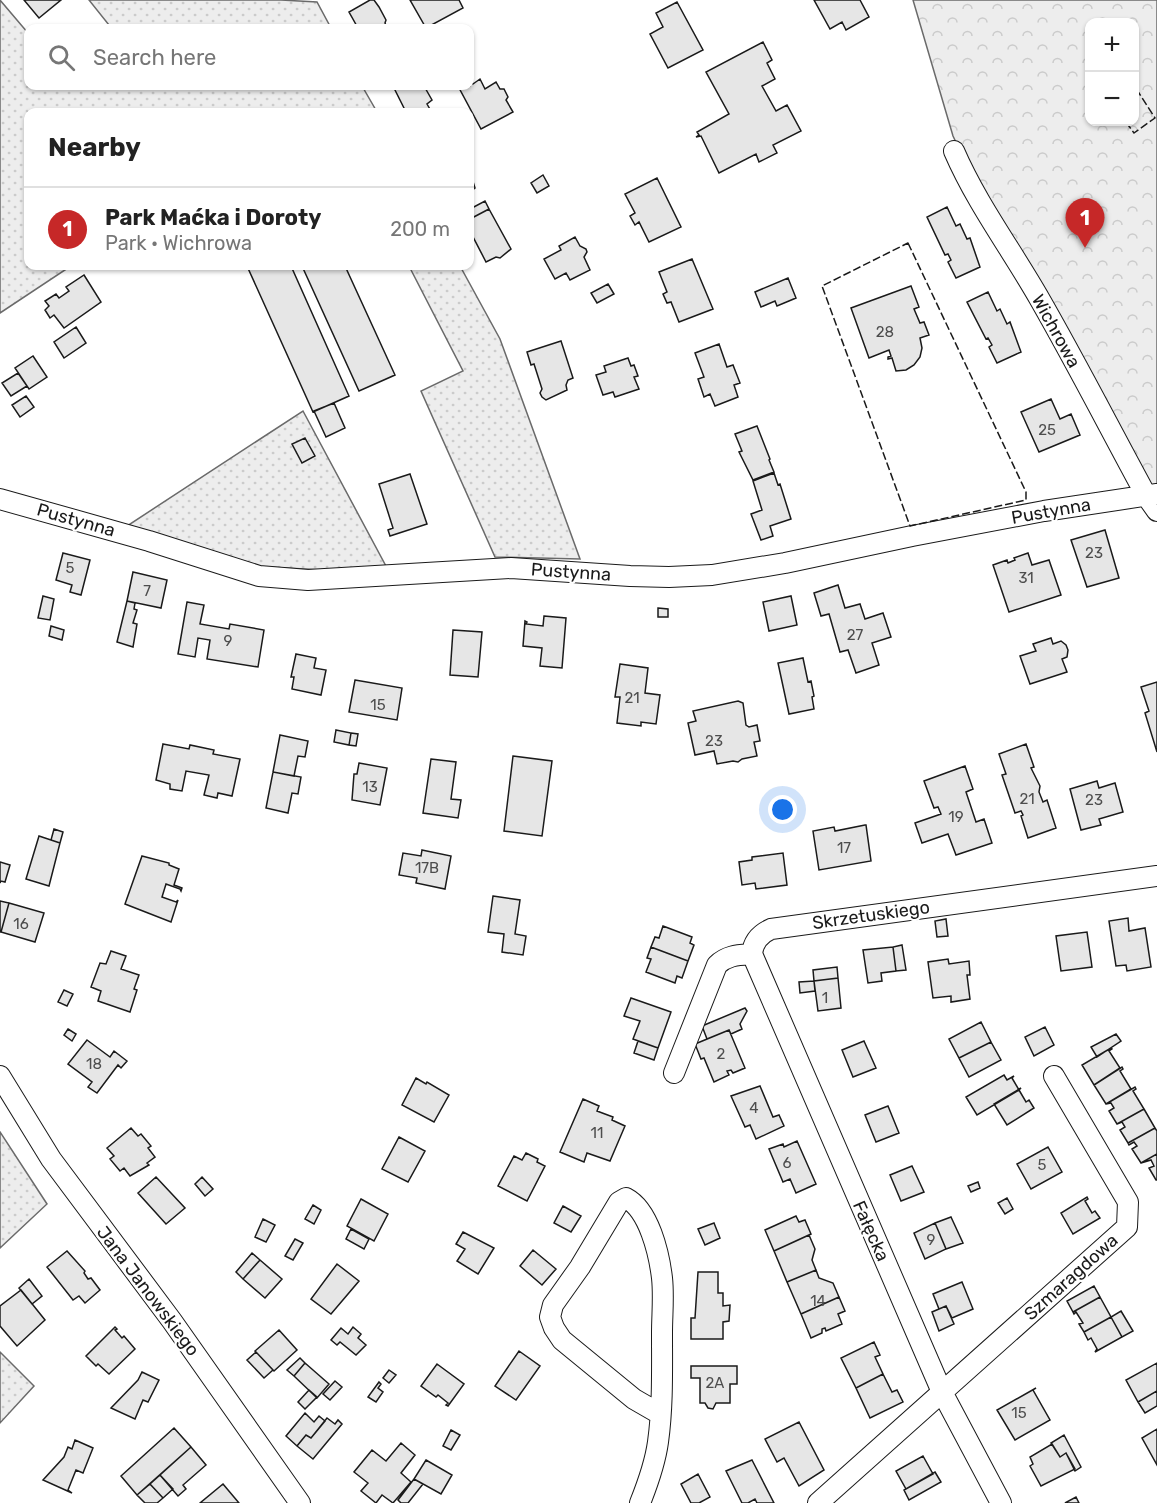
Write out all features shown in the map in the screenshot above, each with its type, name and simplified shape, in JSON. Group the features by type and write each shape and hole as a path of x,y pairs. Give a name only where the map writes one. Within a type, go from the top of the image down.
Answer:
{"street":[{"name":"Wichrowa","path":"954,151 991,222 1039,297 1154,500"},
{"name":"Pustynna","path":"0,499 259,576 308,580 511,568 630,576 712,575 785,563 1033,513 1125,498 1154,500"},
{"name":"Skrzetuskiego","path":"752,954 752,948 758,939 766,931 775,927 1157,876"},
{"path":"674,1072 717,965 730,956 752,954"},
{"name":"Fałęcka","path":"752,954 942,1392 1001,1503"},
{"name":"Jana Janowskiego","path":"0,1076 51,1159 172,1321 300,1503"},
{"name":"Szmaragdowa","path":"818,1503 1127,1227 1128,1202 1054,1076"},
{"path":"640,1503 653,1471 659,1440 662,1383 662,1279 657,1251 643,1213 635,1202 626,1198 619,1202 580,1267 553,1305 550,1317 562,1340 634,1399 660,1414"}],"green space":[{"path":"0,0 24,28 24,90 364,90 375,108 24,108 24,270 65,270 0,313"},
{"path":"89,0 317,2 329,24 108,24"},
{"path":"913,0 1157,0 1157,495 986,205 953,136"},
{"path":"411,270 462,270 500,339 580,559 495,557 421,391 463,371"},
{"path":"303,411 387,568 323,570 251,566 127,526"},
{"path":"0,1132 47,1204 0,1248"},
{"path":"0,1352 34,1386 0,1423"}],"building":[{"path":"24,0 61,0 39,18"},
{"path":"374,0 386,20 385,24 356,24 349,12"},
{"path":"410,0 459,0 463,8 433,24 424,24"},
{"path":"814,0 860,0 869,17 846,30 842,22 830,29"},
{"path":"677,2 703,50 668,68 650,34 663,27 656,13"},
{"path":"763,42 772,60 767,63 775,79 762,86 776,111 787,105 801,131 773,145 777,153 759,162 756,154 719,173 701,136 696,137 699,135 697,132 729,114 706,72"},
{"path":"480,79 485,89 496,82 500,89 504,89 508,97 506,100 513,112 481,129 474,116 474,108 470,108 460,90 474,90 474,83"},
{"path":"395,90 426,90 432,100 427,104 429,108 404,108"},
{"path":"543,175 549,186 537,193 531,183"},
{"path":"657,178 681,227 649,242 639,222 635,225 630,216 635,213 625,194"},
{"path":"485,201 489,209 474,217 474,207"},
{"path":"947,207 956,226 960,224 967,239 970,238 980,267 956,278 948,262 951,260 948,254 945,255 927,217"},
{"path":"489,209 511,249 500,258 496,257 486,262 474,239 474,217"},
{"path":"575,237 580,246 586,249 584,257 590,270 570,280 566,273 555,279 544,259 561,250 559,246"},
{"path":"692,259 713,309 679,322 671,302 667,303 663,294 667,292 659,272"},
{"path":"249,270 293,270 349,396 313,412"},
{"path":"304,270 347,270 395,375 359,391"},
{"path":"84,275 101,302 64,328 54,315 50,318 45,310 49,306 45,301 56,294 59,298 69,291 66,287"},
{"path":"788,278 796,298 777,306 775,301 761,307 755,292"},
{"path":"608,284 614,294 597,303 591,293"},
{"path":"911,286 919,307 914,309 920,323 924,322 929,335 920,338 922,348 920,357 914,365 906,370 896,371 892,358 888,359 891,356 889,350 869,358 851,308"},
{"path":"988,292 997,311 1000,309 1007,324 1010,322 1021,352 997,363 989,347 992,345 988,338 986,339 967,302"},
{"path":"76,327 86,343 64,358 54,342"},
{"path":"561,341 573,378 568,380 567,390 546,400 540,393 542,389 534,364 531,365 527,352"},
{"path":"719,344 727,367 733,365 740,383 734,385 738,397 715,406 710,394 704,397 698,379 704,377 695,353"},
{"path":"33,356 47,377 29,389 15,368"},
{"path":"628,358 631,366 634,365 638,376 634,377 639,389 615,397 613,392 603,395 596,375 606,372 604,366"},
{"path":"18,373 27,386 11,396 2,383"},
{"path":"26,396 34,407 20,417 12,405"},
{"path":"1051,399 1060,419 1071,414 1080,435 1039,452 1021,412"},
{"path":"334,403 345,428 326,437 314,411"},
{"path":"757,426 774,472 753,480 739,452 742,451 735,434"},
{"path":"305,438 315,456 302,463 292,444"},
{"path":"774,473 778,485 780,484 791,519 770,526 773,536 761,540 751,514 762,510 753,481"},
{"path":"410,474 427,524 390,536 388,530 393,528 379,484"},
{"path":"1105,530 1119,578 1087,587 1071,540"},
{"path":"63,553 90,560 81,595 70,592 72,585 56,580"},
{"path":"1028,553 1032,565 1049,560 1061,595 1009,612 993,565 1007,560 1008,563"},
{"path":"133,572 167,580 161,608 127,601"},
{"path":"838,585 845,608 860,604 865,619 883,613 891,637 872,643 879,665 856,673 848,650 840,652 829,614 821,616 814,593"},
{"path":"43,596 54,599 50,620 38,618"},
{"path":"791,596 797,625 769,631 763,602"},
{"path":"127,601 135,603 134,609 137,610 133,623 137,624 133,647 117,642"},
{"path":"187,602 204,605 200,624 229,629 230,624 264,630 258,667 207,659 210,640 198,638 195,657 178,654"},
{"path":"658,608 668,609 668,617 658,617"},
{"path":"544,616 566,618 562,668 540,666 542,648 523,646 525,621 526,624 543,626"},
{"path":"51,626 64,630 62,640 49,636"},
{"path":"453,630 482,632 478,677 450,675"},
{"path":"1051,638 1053,644 1061,641 1066,645 1067,657 1062,659 1067,672 1030,684 1020,656 1036,651 1033,644"},
{"path":"296,654 316,658 314,668 326,670 321,695 292,689 294,677 291,677"},
{"path":"803,658 808,682 811,681 814,709 789,714 778,663"},
{"path":"620,664 648,668 645,693 660,695 656,724 641,722 641,726 617,723 620,697 615,697"},
{"path":"355,680 402,688 397,720 349,712"},
{"path":"1157,682 1157,752 1145,713 1149,711 1141,687"},
{"path":"738,701 743,703 746,725 749,727 757,725 760,741 754,742 757,756 738,762 717,764 714,751 695,755 688,723 696,721 693,711"},
{"path":"336,730 351,733 349,745 334,742"},
{"path":"351,733 358,734 356,746 349,745"},
{"path":"280,735 308,741 305,757 298,756 294,776 273,772"},
{"path":"163,744 189,749 190,745 214,750 213,754 240,759 232,796 218,793 217,798 204,795 209,775 186,771 182,791 170,789 170,784 156,780"},
{"path":"1026,744 1034,767 1031,768 1040,786 1039,792 1043,802 1047,800 1056,828 1028,838 1021,811 1015,813 1002,775 1006,774 999,754"},
{"path":"513,756 552,761 542,836 504,831"},
{"path":"431,759 456,762 451,799 461,800 458,818 423,813"},
{"path":"359,763 387,768 380,805 352,800 354,774 357,774"},
{"path":"965,766 973,789 966,792 976,822 984,819 992,843 956,855 948,834 922,843 915,823 941,814 938,807 934,808 924,781"},
{"path":"273,772 301,777 298,794 292,793 288,813 266,808"},
{"path":"1097,781 1099,788 1115,783 1123,812 1099,819 1101,825 1081,830 1070,789"},
{"path":"866,825 871,861 819,870 813,831 834,827 835,831"},
{"path":"54,829 63,832 60,843 51,840"},
{"path":"39,836 60,843 49,886 26,879"},
{"path":"422,850 451,856 445,889 416,883 417,878 399,875 403,853 421,856"},
{"path":"783,853 787,885 756,889 755,883 742,885 739,862 752,860 752,857"},
{"path":"142,856 169,863 179,869 174,885 182,888 181,891 166,884 162,897 176,902 178,900 171,922 125,904"},
{"path":"0,862 10,865 5,882 0,883"},
{"path":"493,896 520,900 515,934 526,936 523,955 502,952 504,934 488,932"},
{"path":"0,901 9,903 1,932 0,932"},
{"path":"9,903 44,913 35,942 1,932"},
{"path":"1128,918 1129,931 1145,928 1151,967 1127,971 1126,965 1116,966 1109,921"},
{"path":"946,919 948,936 937,937 935,921"},
{"path":"663,926 692,937 690,943 694,945 688,961 651,947 655,937 659,938"},
{"path":"1087,932 1092,967 1061,971 1056,936"},
{"path":"902,945 906,970 896,971 893,947"},
{"path":"651,947 688,961 682,978 677,976 675,983 646,972 651,959 647,958"},
{"path":"893,947 896,971 881,973 882,981 868,983 863,950"},
{"path":"111,951 126,956 121,969 139,975 130,1012 98,1001 101,991 91,987 100,963 106,964"},
{"path":"948,959 949,964 969,961 970,975 967,975 970,999 951,1002 951,996 933,998 928,962"},
{"path":"837,967 838,978 814,981 813,970"},
{"path":"838,978 841,1008 818,1011 814,981"},
{"path":"814,981 815,991 800,993 799,982"},
{"path":"64,990 73,994 67,1006 58,1002"},
{"path":"631,998 671,1012 658,1048 633,1039 640,1021 624,1016"},
{"path":"745,1008 747,1011 740,1024 742,1029 731,1034 729,1030 707,1039 702,1026"},
{"path":"981,1022 991,1042 959,1058 949,1039"},
{"path":"1045,1027 1054,1045 1034,1056 1025,1037"},
{"path":"68,1029 76,1034 72,1041 64,1035"},
{"path":"729,1030 745,1068 733,1073 731,1070 727,1071 729,1075 714,1082 695,1044"},
{"path":"1116,1034 1121,1041 1097,1057 1091,1047"},
{"path":"87,1040 110,1057 114,1051 127,1061 121,1068 118,1065 97,1093 88,1087 92,1082 68,1064"},
{"path":"638,1041 658,1048 654,1060 634,1053"},
{"path":"864,1041 876,1068 853,1077 842,1050"},
{"path":"991,1042 1001,1060 969,1077 959,1058"},
{"path":"1111,1048 1109,1051 1120,1068 1094,1085 1082,1065"},
{"path":"1122,1067 1120,1071 1131,1089 1106,1104 1094,1085"},
{"path":"1004,1075 1007,1080 1014,1076 1012,1078 1019,1090 977,1115 966,1097"},
{"path":"416,1078 449,1095 434,1122 402,1105"},
{"path":"760,1086 773,1117 779,1115 784,1126 756,1139 750,1125 745,1127 731,1096"},
{"path":"1135,1087 1133,1091 1144,1109 1117,1124 1109,1111 1114,1108 1111,1103 1106,1104"},
{"path":"1021,1088 1019,1090 1026,1102 1029,1100 1034,1108 1007,1125 994,1104"},
{"path":"583,1099 599,1106 597,1111 613,1117 612,1120 625,1126 610,1161 587,1153 584,1162 560,1152"},
{"path":"888,1106 899,1133 876,1142 865,1115"},
{"path":"1144,1109 1155,1128 1128,1143 1120,1130 1125,1127 1122,1122 1117,1124"},
{"path":"131,1128 138,1136 141,1134 151,1146 148,1148 155,1157 147,1163 149,1165 130,1176 124,1168 120,1171 110,1159 114,1156 107,1148"},
{"path":"1155,1128 1157,1154 1141,1163 1132,1149 1137,1146 1134,1142 1129,1145 1128,1143"},
{"path":"399,1137 425,1151 408,1182 382,1169"},
{"path":"797,1141 816,1184 796,1193 790,1179 783,1182 769,1149 783,1144 784,1147"},
{"path":"1048,1147 1062,1172 1031,1189 1017,1164"},
{"path":"526,1153 538,1159 537,1162 545,1166 527,1201 498,1186 514,1156 522,1160"},
{"path":"1157,1154 1156,1180 1149,1168 1154,1166 1151,1160 1141,1163"},
{"path":"912,1166 924,1192 901,1201 890,1175"},
{"path":"156,1177 185,1208 166,1224 138,1193"},
{"path":"202,1177 213,1189 205,1196 195,1184"},
{"path":"978,1182 980,1188 971,1192 968,1186"},
{"path":"1087,1197 1085,1201 1092,1213 1095,1211 1100,1218 1073,1234 1061,1213"},
{"path":"1007,1198 1013,1209 1005,1214 998,1203"},
{"path":"361,1199 388,1214 374,1241 347,1226"},
{"path":"313,1205 321,1210 314,1224 305,1219"},
{"path":"563,1206 581,1216 571,1232 554,1223"},
{"path":"796,1216 799,1222 805,1220 811,1234 774,1251 765,1230"},
{"path":"951,1217 963,1243 946,1249 935,1223"},
{"path":"263,1219 275,1225 266,1242 255,1237"},
{"path":"714,1223 720,1238 705,1245 698,1229"},
{"path":"935,1223 946,1249 925,1259 914,1233"},
{"path":"351,1229 369,1239 364,1249 346,1239"},
{"path":"463,1232 494,1248 478,1274 457,1261 465,1249 456,1244"},
{"path":"809,1235 815,1249 812,1260 816,1270 787,1282 774,1251"},
{"path":"295,1239 303,1243 293,1260 285,1256"},
{"path":"533,1250 556,1269 542,1285 520,1266"},
{"path":"67,1251 85,1271 88,1279 91,1278 100,1290 85,1303 79,1296 73,1300 47,1267"},
{"path":"252,1253 260,1260 243,1279 236,1272"},
{"path":"260,1260 282,1279 265,1298 243,1279"},
{"path":"337,1264 359,1281 331,1314 311,1299"},
{"path":"816,1270 819,1278 833,1283 839,1297 801,1314 787,1282"},
{"path":"698,1272 718,1272 718,1293 723,1293 723,1306 730,1305 729,1321 723,1322 723,1339 691,1339 691,1318 695,1318"},
{"path":"29,1279 42,1296 32,1304 19,1288"},
{"path":"962,1282 973,1309 952,1318 946,1306 939,1309 933,1294"},
{"path":"1094,1286 1100,1297 1073,1312 1067,1301"},
{"path":"21,1290 45,1320 17,1346 0,1326 0,1306"},
{"path":"839,1297 845,1311 838,1314 842,1324 826,1331 825,1328 822,1329 822,1333 811,1338 801,1314"},
{"path":"1100,1297 1111,1317 1084,1332 1079,1324 1083,1323 1076,1312 1074,1314 1073,1312"},
{"path":"946,1306 954,1324 939,1331 932,1312"},
{"path":"1121,1311 1133,1331 1122,1337 1111,1317"},
{"path":"1111,1317 1122,1337 1095,1352 1097,1349 1091,1338 1088,1340 1084,1332"},
{"path":"115,1327 122,1338 124,1336 135,1349 109,1374 86,1356"},
{"path":"353,1327 361,1334 358,1338 366,1345 356,1355 340,1342 337,1345 331,1340 341,1328 348,1334"},
{"path":"279,1330 297,1350 274,1371 255,1351"},
{"path":"874,1342 880,1355 875,1357 883,1374 856,1388 841,1358"},
{"path":"519,1351 540,1366 516,1400 495,1386"},
{"path":"256,1352 273,1370 264,1378 247,1360"},
{"path":"300,1358 305,1363 294,1376 287,1370"},
{"path":"305,1363 329,1384 317,1398 294,1376"},
{"path":"1157,1363 1157,1391 1138,1402 1126,1380"},
{"path":"437,1364 464,1384 448,1406 446,1405 448,1403 438,1395 436,1397 421,1386"},
{"path":"691,1366 737,1366 737,1384 730,1384 730,1403 716,1403 713,1409 708,1408 705,1403 700,1403 700,1378 691,1378"},
{"path":"389,1370 396,1375 389,1383 383,1378"},
{"path":"142,1372 159,1380 148,1402 143,1400 135,1419 111,1408 138,1380"},
{"path":"883,1374 892,1392 897,1390 903,1402 870,1418 856,1388"},
{"path":"335,1381 342,1387 330,1400 323,1394"},
{"path":"379,1382 381,1384 378,1388 383,1392 376,1402 368,1397"},
{"path":"1036,1388 1033,1390 1050,1420 1015,1440 997,1410"},
{"path":"309,1390 317,1397 305,1409 298,1402"},
{"path":"1157,1391 1157,1406 1145,1413 1138,1402"},
{"path":"305,1413 314,1422 319,1416 325,1421 311,1438 306,1435 297,1446 286,1436"},
{"path":"327,1418 335,1424 338,1420 342,1424 313,1459 297,1446 306,1435 311,1438"},
{"path":"799,1422 824,1470 799,1486 784,1458 777,1462 765,1439"},
{"path":"174,1428 191,1447 137,1495 121,1476"},
{"path":"1157,1429 1157,1465 1142,1438"},
{"path":"451,1430 460,1435 451,1450 443,1446"},
{"path":"1064,1435 1081,1467 1075,1471 1066,1453 1060,1457 1051,1443"},
{"path":"75,1440 93,1448 83,1473 76,1470 68,1490 72,1493 43,1480 64,1457 68,1447 72,1449"},
{"path":"401,1443 415,1455 401,1473 411,1482 393,1503 382,1495 376,1503 361,1491 368,1483 354,1472 372,1450 386,1461"},
{"path":"1052,1444 1060,1457 1066,1453 1075,1469 1041,1486 1030,1466 1033,1464 1030,1457"},
{"path":"191,1447 206,1465 183,1485 186,1489 178,1496 160,1475"},
{"path":"923,1456 933,1474 906,1489 896,1471"},
{"path":"426,1460 452,1475 441,1494 414,1479"},
{"path":"752,1460 774,1503 757,1503 755,1499 742,1503 726,1471"},
{"path":"935,1472 941,1482 909,1500 904,1490"},
{"path":"698,1474 710,1497 699,1503 691,1503 681,1484"},
{"path":"160,1475 173,1489 163,1498 150,1484"},
{"path":"414,1479 423,1484 408,1503 401,1503 398,1500"},
{"path":"150,1484 163,1498 157,1503 145,1503 137,1495"},
{"path":"223,1484 239,1503 200,1503"},
{"path":"1076,1497 1079,1503 1065,1503"}],"fence":[{"path":"1129,126 1134,133 1155,118 1139,93"},
{"path":"908,243 1026,492 1026,500 910,526 822,286 908,243"}],"place":[{"name":"Park Maćka i Doroty","path":"1085,248"}]}
